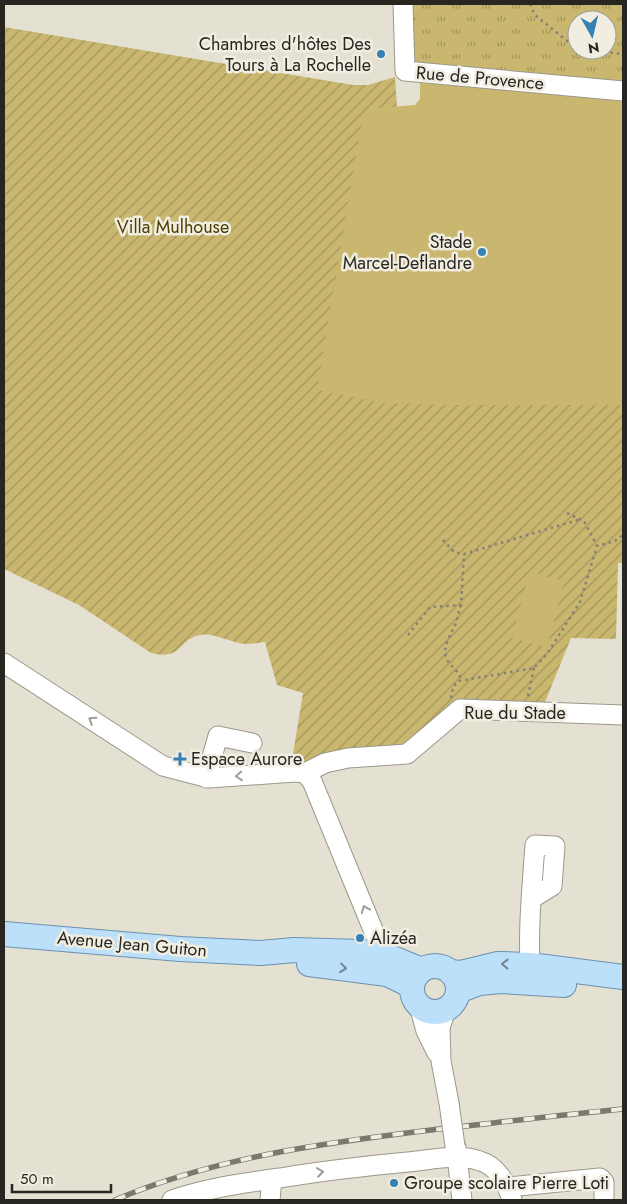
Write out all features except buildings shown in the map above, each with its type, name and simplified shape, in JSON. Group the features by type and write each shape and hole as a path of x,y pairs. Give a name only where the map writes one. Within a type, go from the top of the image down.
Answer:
{"main road":[{"name":"Avenue Jean Guiton","path":"4,934 180,950 261,953 294,950 383,954 418,987"},
{"name":"Avenue Jean Guiton","path":"261,953 294,962 387,974 418,987"},
{"path":"451,991 437,966 418,987 432,1012 451,991 479,983 501,981 531,973 623,977"},
{"path":"531,973 581,986 623,983"}],"street":[{"name":"Rue de Provence","path":"403,4 405,71 623,91"},
{"path":"4,663 163,766 206,778 295,772 305,773 312,781 383,954"},
{"name":"Rue du Stade","path":"305,773 325,762 348,758 407,754 460,709 623,715"},
{"path":"206,778 218,736 252,743"},
{"path":"531,973 532,899"},
{"path":"418,987 431,1042 441,1061"},
{"path":"451,991 440,1028 441,1061 449,1103 462,1200"},
{"path":"173,1200 205,1190 376,1165 456,1151 491,1167 510,1194 600,1178 604,1182 604,1200"},
{"path":"270,1200 272,1179"}],"path":[{"path":"530,4 535,15 567,41"},
{"path":"525,710 534,668 547,654 580,602 597,546 584,521 567,513"},
{"path":"443,540 454,552 464,554 581,520"},
{"path":"597,546 614,541 623,535"},
{"path":"461,680 460,674 446,656 446,645 457,620 460,605 464,554"},
{"path":"408,635 430,607 460,605"},
{"path":"454,714 450,696 453,687 461,680 534,668"}],"green space":[{"path":"403,4 623,4 623,91 405,71"},
{"name":"Villa Mulhouse","path":"4,27 353,85 368,85 395,77 397,107 368,109 451,405 623,405 623,563 618,563 616,639 571,638 541,712 460,709 407,754 290,772 303,693 277,685 265,642 245,644 204,634 192,638 179,649 169,654 151,653 79,605 4,569"},
{"name":"Stade Marcel-Deflandre","path":"420,82 623,101 623,405 383,403 317,390 363,114 368,109 415,105 420,99"},
{"path":"529,572 564,581 547,647 512,638"}],"railway":[{"path":"115,1200 153,1185 192,1173 231,1162 271,1154 351,1140 623,1109"}],"place":[{"name":"Chambres d'hôtes Des Tours à La Rochelle","path":"381,54"},
{"name":"Stade Marcel-Deflandre","path":"482,252"},
{"name":"Espace Aurore","path":"180,759"},
{"name":"Alizéa","path":"360,938"},
{"name":"Groupe scolaire Pierre Loti","path":"394,1183"}]}
